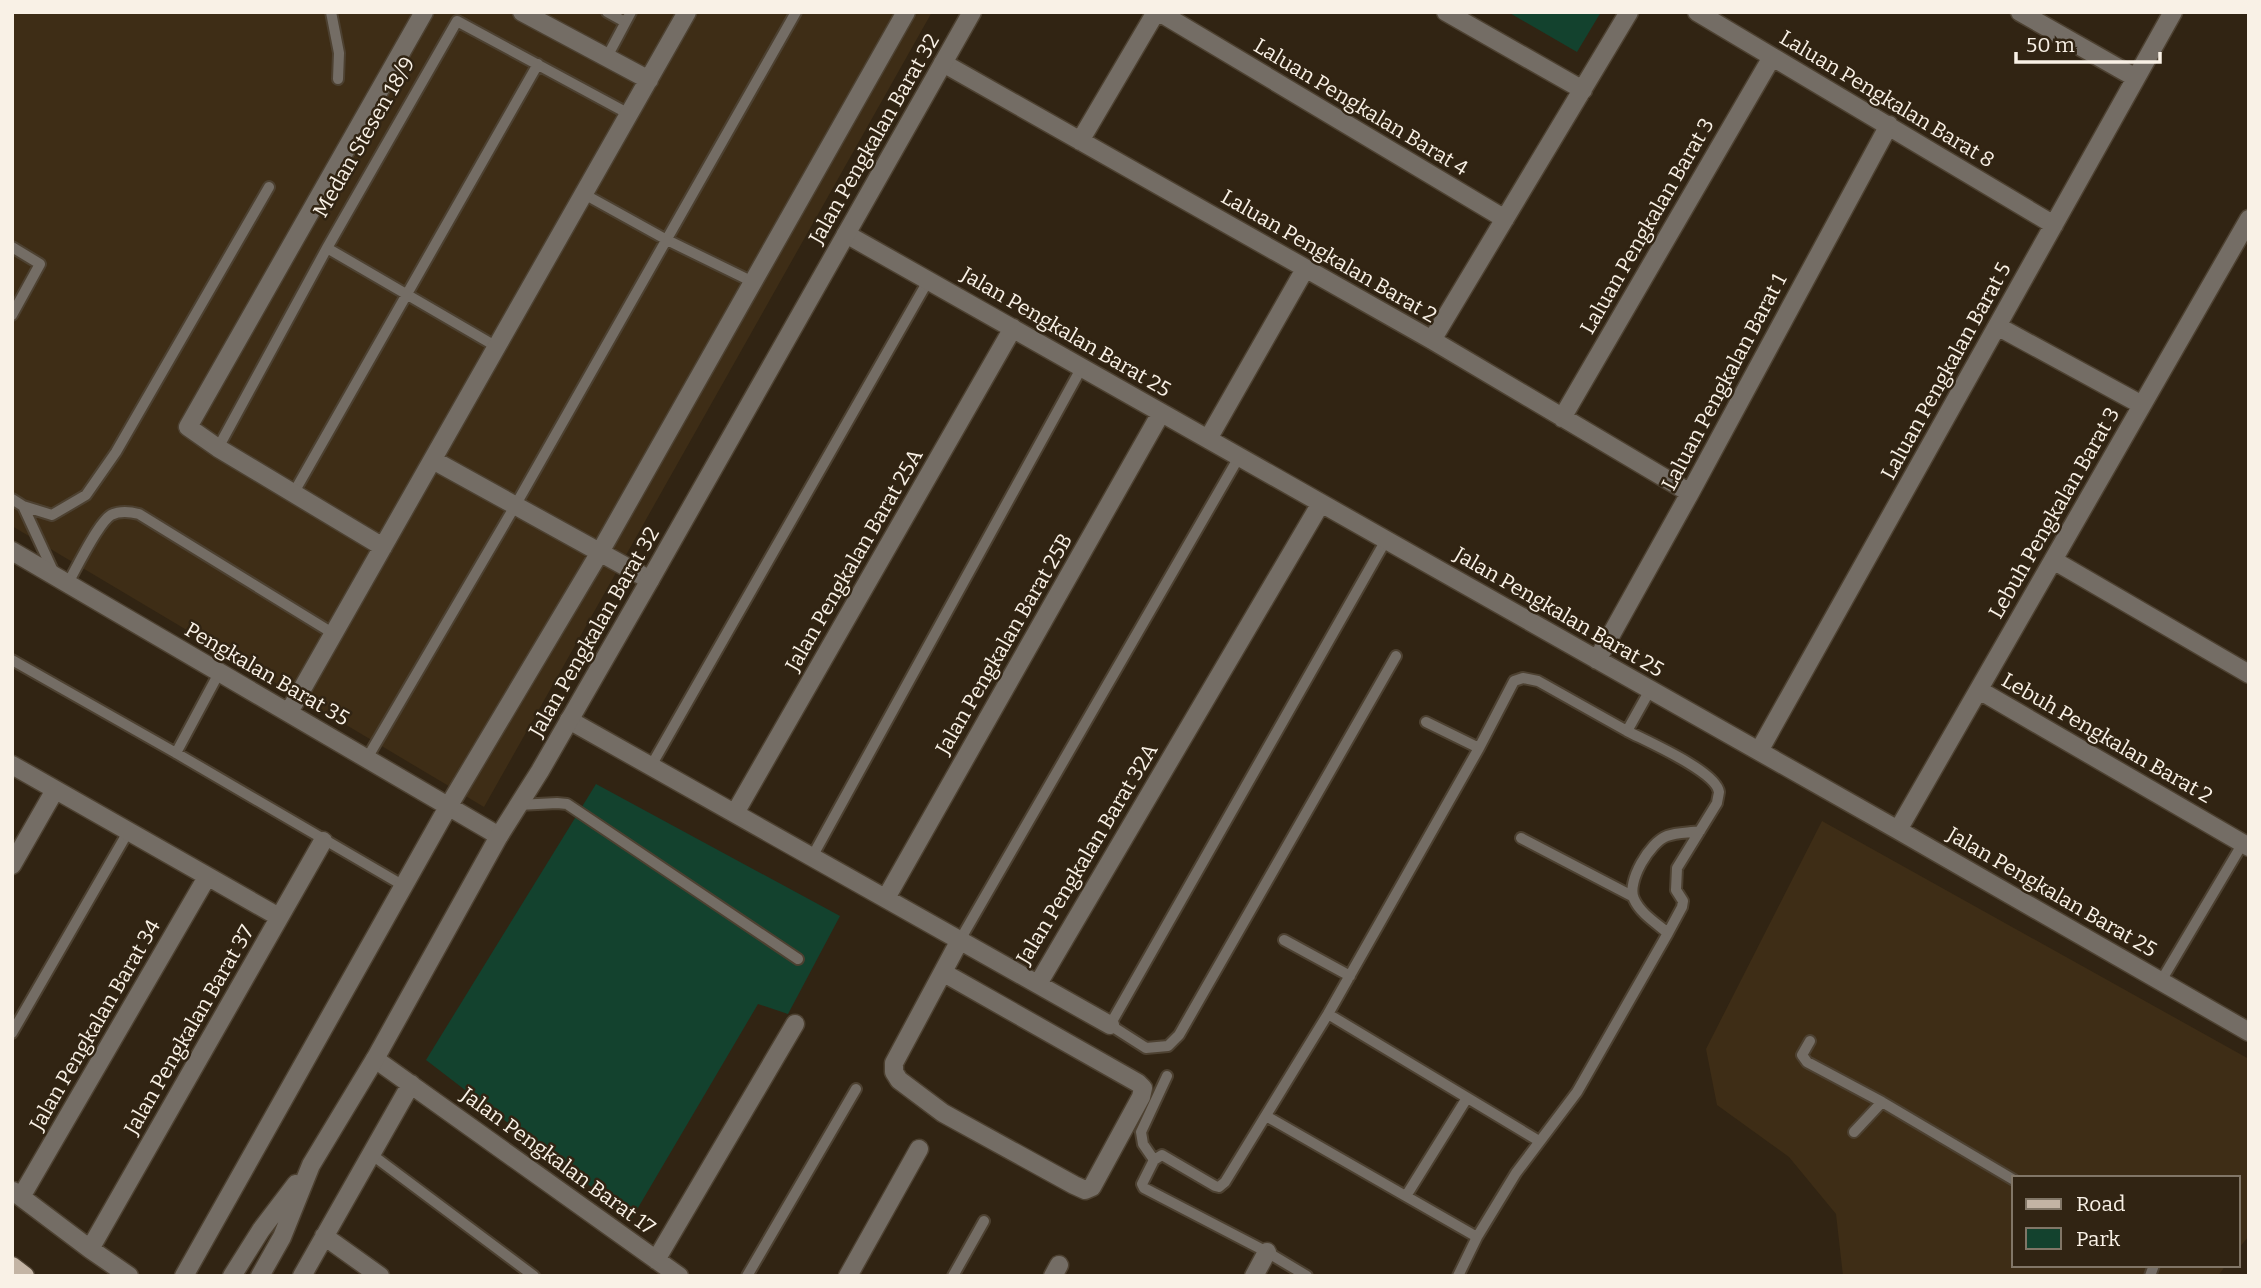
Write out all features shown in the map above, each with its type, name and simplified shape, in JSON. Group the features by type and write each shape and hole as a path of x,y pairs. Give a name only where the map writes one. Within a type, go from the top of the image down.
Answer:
{"main road":[{"path":"12,1266 25,1276"}],"street":[{"name":"Medan Stesen 18/9","path":"218,448 188,427 424,12"},
{"path":"522,12 649,80"},
{"path":"289,712 687,12"},
{"path":"184,1276 448,807 600,552 906,12"},
{"name":"Jalan Pengkalan Barat 32","path":"260,1276 282,1237 311,1165 375,1059 499,836 650,580 972,12"},
{"path":"1080,141 1157,12"},
{"name":"Laluan Pengkalan Barat 4","path":"1157,12 1505,219"},
{"path":"1446,12 1583,90"},
{"path":"1432,340 1629,12"},
{"name":"Laluan Pengkalan Barat 8","path":"1697,12 2053,225"},
{"path":"2020,12 2136,78"},
{"name":"Laluan Pengkalan Barat 5","path":"1759,751 2173,12"},
{"name":"Laluan Pengkalan Barat 3","path":"1562,418 1772,57"},
{"name":"Laluan Pengkalan Barat 2","path":"943,63 1432,340 1690,493"},
{"name":"Laluan Pengkalan Barat 1","path":"1597,660 1888,125"},
{"name":"Lebuh Pengkalan Barat 3","path":"1898,830 2247,224"},
{"name":"Jalan Pengkalan Barat 25","path":"846,234 2249,1032"},
{"path":"1208,439 1305,269"},
{"path":"1997,326 2142,405"},
{"name":"Jalan Pengkalan Barat 25A","path":"735,813 1013,328"},
{"name":"Jalan Pengkalan Barat 25B","path":"886,898 1161,413"},
{"path":"218,448 383,547"},
{"path":"433,460 650,580"},
{"name":"Jalan Pengkalan Barat 32A","path":"569,720 1038,984 1321,503"},
{"name":"Pengkalan Barat 35","path":"12,551 499,836"},
{"path":"2053,560 2249,674"},
{"name":"Lebuh Pengkalan Barat 2","path":"1979,690 2246,845"},
{"name":"Jalan Pengkalan Barat 37","path":"12,765 279,917 90,1250"},
{"path":"12,865 55,790"},
{"path":"279,917 323,841"},
{"name":"Jalan Pengkalan Barat 34","path":"17,1193 207,877"},
{"path":"944,973 1143,1088 1141,1097 1092,1187 1085,1189 1074,1185 943,1113 899,1080 894,1072 894,1063 960,940"},
{"path":"1038,984 1110,1026"},
{"path":"656,1260 795,1024"},
{"name":"Jalan Pengkalan Barat 17","path":"375,1059 679,1276"},
{"path":"302,1276 411,1084"},
{"path":"848,1276 919,1149"},
{"path":"232,1276 261,1230 311,1165"},
{"path":"17,1193 90,1250 129,1276"},
{"path":"324,1236 380,1276"},
{"path":"1254,1276 1267,1252"}],"lane":[{"path":"331,12 339,53 338,79"},
{"path":"607,12 628,17 607,57"},
{"path":"366,760 516,506 796,12"},
{"name":"Medan Stesen 18/9","path":"218,448 327,248 457,22 629,114"},
{"path":"293,494 538,64"},
{"path":"12,499 23,506 52,515 86,495 145,403 269,187"},
{"path":"584,194 667,240 753,282"},
{"path":"12,316 40,264 13,248"},
{"path":"327,248 497,347"},
{"path":"652,766 929,281"},
{"path":"812,857 1082,367"},
{"path":"960,940 1239,457"},
{"path":"23,506 62,580 112,514 139,514 334,634"},
{"path":"1386,540 1110,1026 1146,1048 1168,1046 1179,1035 1396,656"},
{"path":"12,660 176,752 404,887"},
{"path":"176,752 219,673"},
{"path":"1307,1276 1267,1252 1144,1188 1142,1184 1154,1160 1162,1155 1219,1187 1328,1014 1518,678 1538,681 1690,763 1714,783 1719,792 1717,803 1677,868 1676,890 1683,901 1668,933 1577,1092 1516,1173 1477,1237 1458,1276"},
{"path":"1627,731 1650,690"},
{"path":"1426,722 1479,748"},
{"path":"519,805 568,804 798,959"},
{"path":"1632,896 1635,875 1653,844 1667,836 1700,831"},
{"path":"12,1033 128,832"},
{"path":"1521,838 1632,896 1639,909 1668,933"},
{"path":"2161,981 2246,845"},
{"path":"1284,940 1350,976"},
{"path":"1328,1014 1539,1141"},
{"path":"1810,1041 1802,1055 1807,1062 1882,1102 2012,1179"},
{"path":"1154,1160 1143,1144 1141,1132 1167,1076"},
{"path":"747,1276 856,1089"},
{"path":"1406,1196 1467,1098"},
{"path":"1854,1132 1882,1102"},
{"path":"1266,1115 1477,1237"},
{"path":"371,1154 534,1276"},
{"path":"953,1276 984,1221"}],"shaded area":[{"path":"12,12 932,12 484,807 12,526"},
{"path":"1822,821 2249,1059 2249,1236 2240,1247 2240,1176 2012,1176 2012,1267 2225,1267 2218,1276 1843,1276 1836,1214 1789,1157 1717,1105 1706,1049"}],"green space":[{"path":"1508,12 1601,12 1577,52"},
{"path":"596,784 840,916 788,1014 758,1004 632,1218 426,1060"}]}
